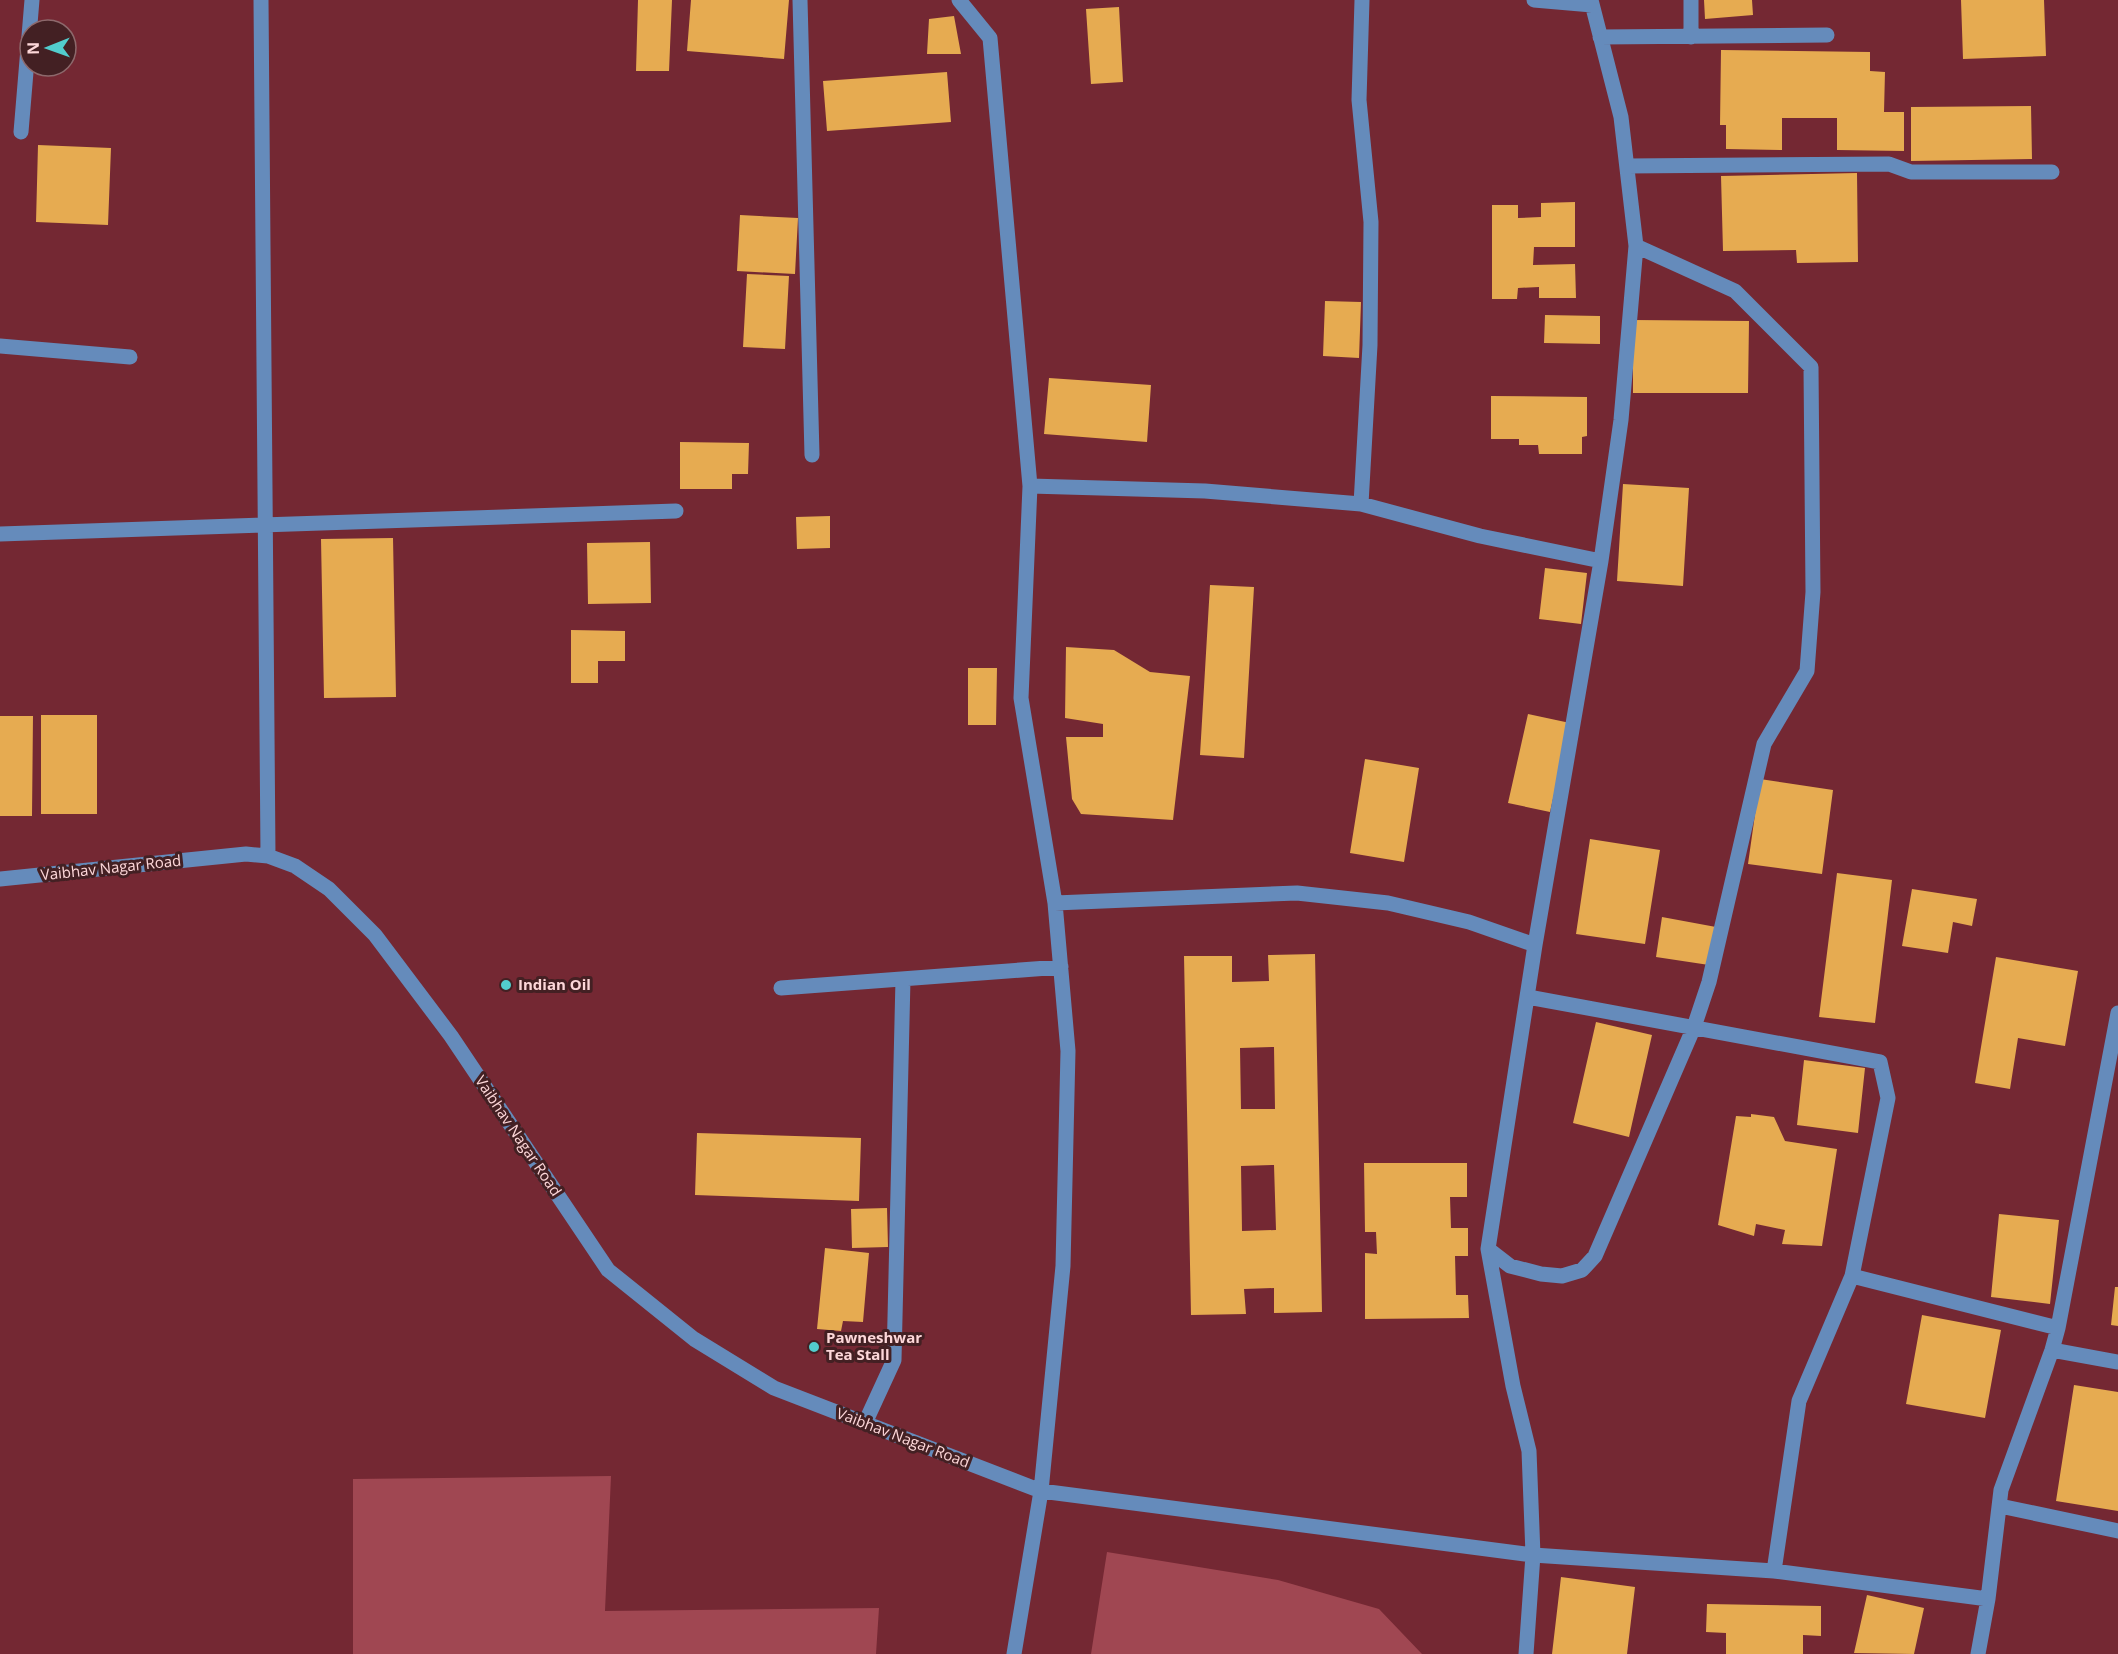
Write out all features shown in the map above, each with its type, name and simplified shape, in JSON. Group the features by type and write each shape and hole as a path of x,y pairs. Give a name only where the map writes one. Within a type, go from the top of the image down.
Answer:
{"street":[{"path":"21,132 32,0"},
{"path":"261,0 268,856"},
{"path":"800,0 812,455"},
{"path":"959,0 990,38 1030,486 1021,698 1055,903 1068,1051 1063,1266 1041,1491 1014,1654"},
{"path":"1362,0 1359,100 1371,233 1370,345 1362,504"},
{"path":"1526,1654 1533,1555 1528,1451 1513,1386 1488,1249 1535,945 1601,561 1622,420 1636,246 1621,117 1591,2 1534,0"},
{"path":"1691,0 1691,37"},
{"path":"1600,37 1827,36"},
{"path":"1627,166 1889,164 1911,172 2052,172"},
{"path":"1488,1249 1510,1266 1541,1274 1563,1276 1582,1270 1595,1256 1694,1027 1709,982 1764,744 1807,671 1813,592 1811,367 1735,291 1636,246"},
{"path":"0,346 130,357"},
{"path":"1030,486 1204,491 1362,504 1480,536 1601,561"},
{"path":"0,534 676,511"},
{"name":"Vaibhav Nagar Road","path":"0,879 246,854 268,856 295,866 329,889 375,935 451,1036 608,1270 694,1340 774,1388 1041,1491 1533,1555 1774,1571 1988,1599"},
{"path":"1055,903 1297,893 1388,903 1469,922 1535,945"},
{"path":"781,988 1061,967"},
{"path":"865,1423 894,1359 903,979"},
{"path":"1528,997 1880,1062 1888,1098 1852,1276 1799,1401 1774,1571"},
{"path":"1978,1654 1988,1599 2001,1490 2058,1328 2117,1020"},
{"path":"1852,1276 2058,1328"},
{"path":"2052,1350 2118,1362"},
{"path":"2000,1506 2118,1531"}],"shaded area":[{"path":"611,1476 605,1611 879,1608 876,1654 353,1654 353,1479"},
{"path":"1107,1552 1278,1580 1379,1609 1422,1654 1091,1654"}],"building":[{"path":"638,0 672,0 669,71 636,71"},
{"path":"691,0 789,0 784,59 687,51"},
{"path":"1704,0 1752,0 1753,15 1705,19"},
{"path":"1961,0 2044,0 2046,56 1963,59"},
{"path":"1119,7 1123,82 1091,84 1086,9"},
{"path":"954,16 961,54 927,54 929,19"},
{"path":"1721,50 1870,52 1870,71 1885,72 1884,112 1904,112 1904,151 1837,150 1837,118 1782,118 1782,150 1726,149 1726,125 1720,125"},
{"path":"947,72 951,122 827,131 823,81"},
{"path":"2031,106 2032,159 1911,161 1911,107"},
{"path":"38,145 111,148 108,225 36,222"},
{"path":"1857,173 1858,262 1797,263 1796,250 1723,251 1721,176"},
{"path":"1575,202 1575,247 1534,247 1533,265 1575,264 1576,298 1539,298 1539,287 1518,288 1517,299 1492,299 1492,205 1518,205 1518,218 1541,217 1541,203"},
{"path":"740,215 798,218 795,274 737,271"},
{"path":"747,274 789,276 785,349 743,347"},
{"path":"1325,301 1361,302 1359,358 1323,356"},
{"path":"1545,315 1600,316 1600,344 1544,343"},
{"path":"1633,320 1749,321 1748,393 1633,393"},
{"path":"1049,378 1151,385 1147,442 1044,434"},
{"path":"1491,396 1587,397 1587,436 1582,437 1582,454 1539,454 1538,445 1519,445 1519,439 1491,439"},
{"path":"680,442 749,443 748,474 732,474 732,489 680,489"},
{"path":"1623,484 1689,488 1683,586 1617,581"},
{"path":"830,516 830,548 797,549 796,517"},
{"path":"393,538 396,697 324,698 321,539"},
{"path":"650,542 651,603 588,604 587,543"},
{"path":"1545,568 1587,573 1581,624 1539,619"},
{"path":"1210,585 1254,587 1244,758 1200,755"},
{"path":"571,630 625,631 625,661 598,661 598,683 571,683"},
{"path":"1066,647 1114,650 1150,672 1190,676 1173,820 1081,814 1072,799 1066,737 1103,737 1103,724 1065,718"},
{"path":"968,668 997,668 996,725 968,725"},
{"path":"1528,714 1570,723 1550,812 1508,803"},
{"path":"41,715 97,715 97,814 41,814"},
{"path":"0,716 33,716 32,816 0,816"},
{"path":"1365,759 1419,768 1404,862 1350,853"},
{"path":"1760,779 1833,790 1822,874 1748,864"},
{"path":"1590,839 1660,850 1645,944 1576,934"},
{"path":"1837,873 1892,880 1875,1023 1819,1017"},
{"path":"1912,889 1977,899 1972,926 1953,922 1948,953 1902,946"},
{"path":"1662,917 1716,927 1709,965 1656,957"},
{"path":"1315,954 1322,1312 1274,1313 1274,1288 1244,1289 1246,1314 1191,1315 1184,956 1232,956 1232,982 1269,981 1268,955","holes":["1274,1047 1275,1109 1241,1109 1240,1048","1274,1165 1276,1230 1242,1231 1241,1166"]},
{"path":"1996,957 2078,971 2065,1046 2018,1038 2010,1089 1975,1083"},
{"path":"1596,1022 1652,1035 1629,1137 1573,1123"},
{"path":"1804,1060 1865,1068 1858,1133 1797,1125"},
{"path":"1751,1114 1774,1117 1785,1141 1837,1149 1822,1246 1782,1244 1785,1230 1756,1224 1754,1236 1718,1225 1736,1116 1751,1117"},
{"path":"697,1133 861,1138 859,1201 695,1195"},
{"path":"1364,1163 1467,1163 1467,1197 1450,1197 1451,1228 1468,1228 1468,1256 1455,1256 1456,1295 1468,1295 1469,1318 1365,1319 1365,1253 1377,1254 1376,1232 1365,1232"},
{"path":"887,1208 888,1247 852,1248 851,1209"},
{"path":"1999,1214 2059,1220 2050,1304 1991,1297"},
{"path":"825,1248 869,1253 863,1322 843,1321 841,1331 817,1329"},
{"path":"2115,1287 2118,1287 2118,1326 2111,1325"},
{"path":"1922,1315 2001,1330 1985,1418 1906,1404"},
{"path":"2074,1385 2118,1392 2118,1511 2056,1501"},
{"path":"1561,1577 1635,1587 1627,1654 1552,1654"},
{"path":"1867,1595 1924,1608 1914,1654 1854,1653"},
{"path":"1707,1604 1821,1606 1821,1636 1803,1635 1803,1654 1726,1654 1726,1633 1706,1632"}],"place":[{"name":"Indian Oil","path":"506,985"},
{"name":"Pawneshwar Tea Stall","path":"814,1347"}]}
